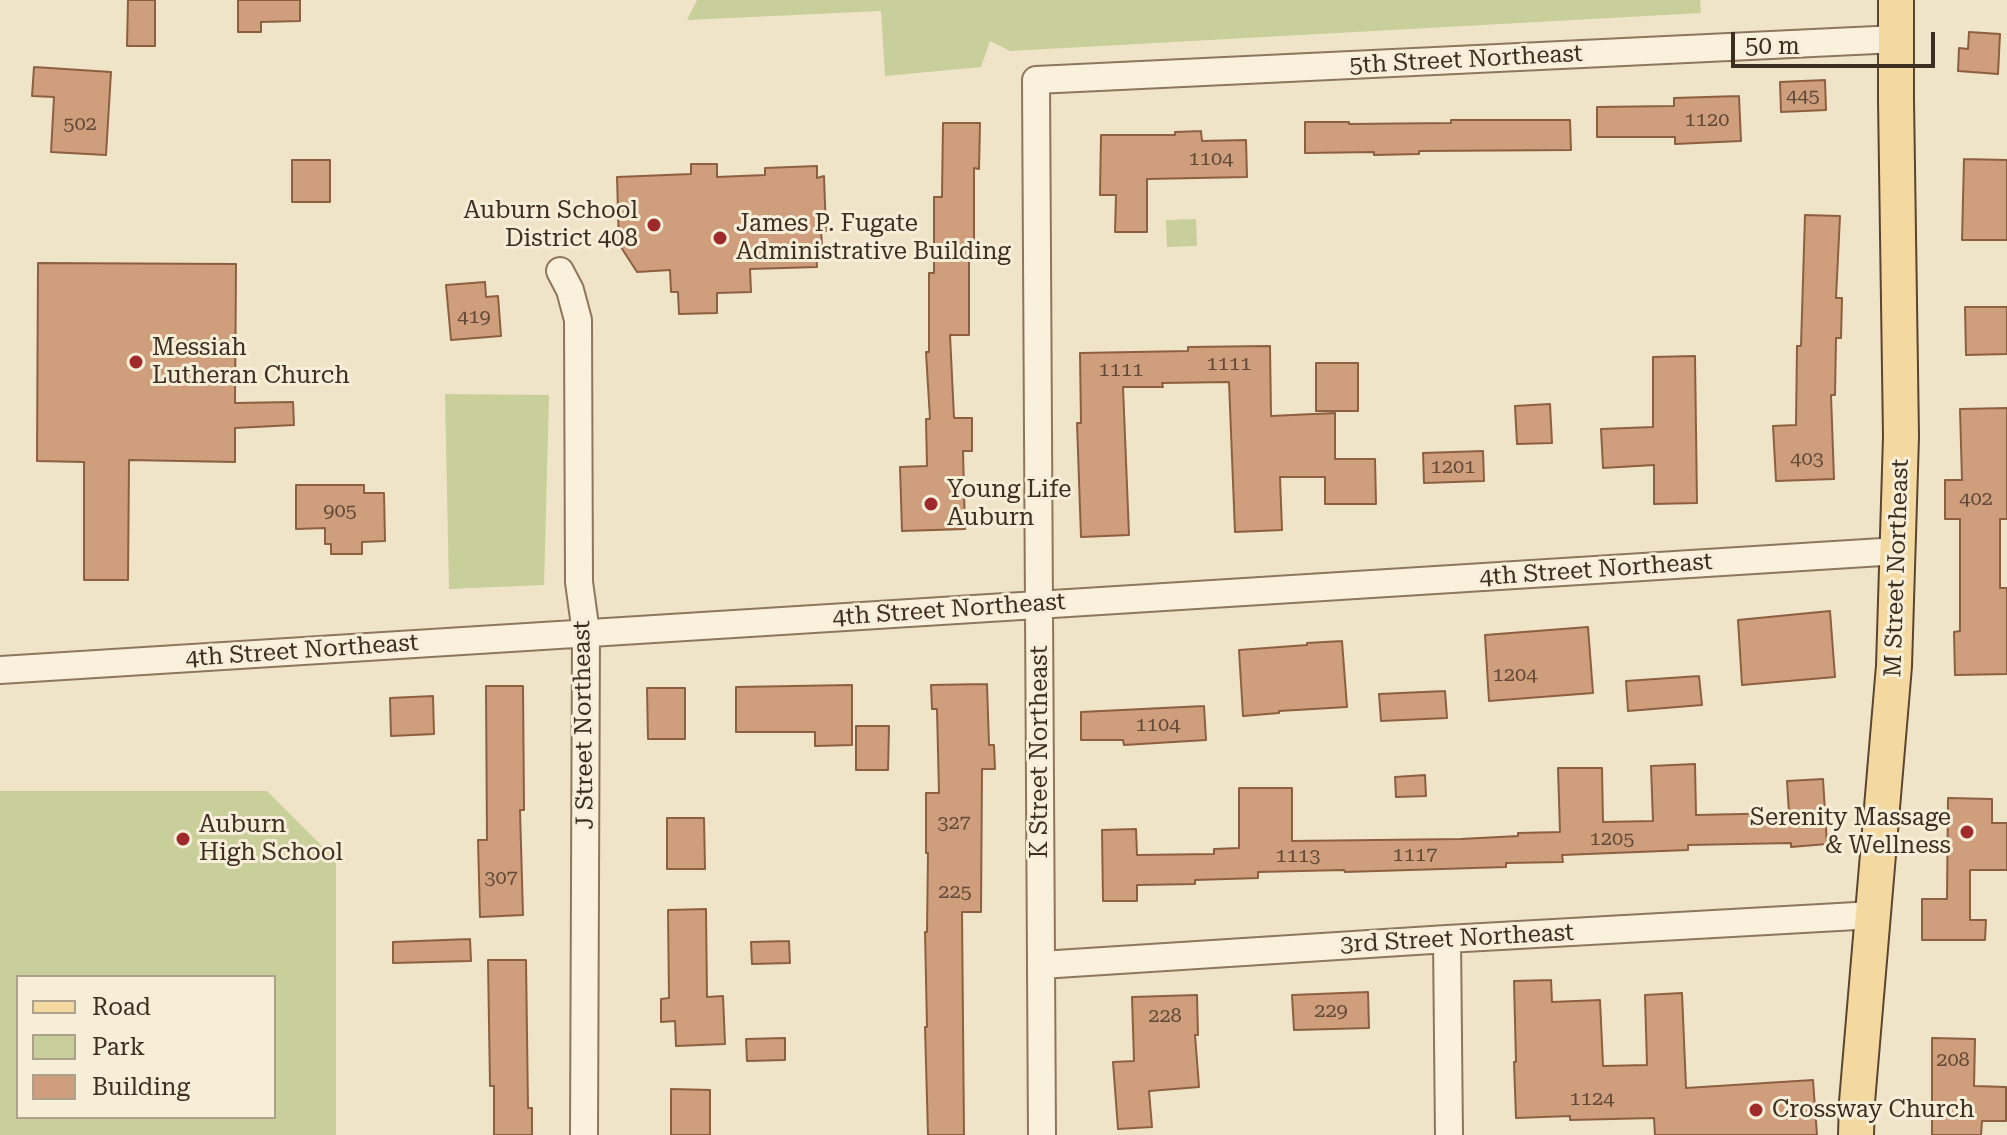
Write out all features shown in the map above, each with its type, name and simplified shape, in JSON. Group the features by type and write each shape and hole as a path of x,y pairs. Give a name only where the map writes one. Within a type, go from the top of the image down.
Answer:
{"main road":[{"name":"M Street Northeast","path":"1856,1135 1894,666 1901,437 1896,0"}],"street":[{"name":"5th Street Northeast","path":"1036,80 1897,39"},
{"name":"K Street Northeast","path":"1036,80 1042,1135"},
{"name":"J Street Northeast","path":"560,271 570,290 578,320 579,582 586,633 584,1135"},
{"name":"4th Street Northeast","path":"0,670 1898,551"},
{"name":"3rd Street Northeast","path":"1041,965 1874,915"},
{"path":"1447,939 1449,1135"}],"green space":[{"path":"697,0 1700,0 1701,13 1010,51 990,41 981,67 885,76 881,11 687,20"},
{"path":"1196,219 1197,246 1167,247 1166,220"},
{"path":"445,394 549,395 544,585 449,589"},
{"path":"0,791 267,791 336,860 336,1135 0,1135"}],"building":[{"path":"128,0 155,0 155,46 127,46"},
{"path":"238,0 300,0 300,21 261,22 261,32 238,32"},
{"path":"1969,32 2000,34 1998,74 1958,71 1959,48 1968,49"},
{"path":"34,67 111,72 106,155 51,152 54,97 32,96"},
{"path":"1825,80 1826,110 1781,112 1780,82"},
{"path":"1739,96 1741,141 1675,144 1675,137 1597,137 1597,107 1674,106 1674,98"},
{"path":"1451,120 1570,120 1571,150 1419,151 1419,154 1374,155 1374,152 1305,153 1305,122 1451,123"},
{"path":"943,123 980,123 979,169 974,168 974,259 969,259 969,335 950,335 954,418 972,418 972,451 963,451 965,529 902,531 900,467 927,466 926,419 930,419 926,352 929,352 929,273 934,273 934,197 942,197"},
{"path":"1201,131 1202,141 1246,140 1247,177 1147,179 1147,232 1115,232 1116,195 1100,195 1101,135 1175,135 1175,132"},
{"path":"1964,159 2007,160 2007,240 1962,240"},
{"path":"292,160 330,160 330,202 292,202"},
{"name":"James P. Fugate Administrative Building","path":"691,164 717,164 717,177 765,175 765,168 817,166 817,178 824,176 826,231 821,231 822,245 816,245 817,267 750,269 751,292 717,293 717,313 679,314 678,292 671,292 670,270 637,272 619,244 617,177 691,174"},
{"path":"1805,215 1840,216 1836,298 1842,298 1841,338 1836,338 1835,395 1831,395 1834,479 1776,481 1773,426 1796,425"},
{"name":"Messiah Lutheran Church","path":"38,263 236,264 235,403 293,402 294,425 235,428 235,462 129,460 128,580 84,580 84,462 37,461"},
{"path":"485,282 486,297 498,296 501,336 451,340 446,285"},
{"path":"1965,307 2007,307 2007,354 1966,355"},
{"path":"1270,346 1271,416 1335,413 1335,459 1375,459 1376,504 1325,504 1325,477 1280,477 1282,530 1235,532 1229,382 1123,387 1129,535 1081,537 1077,423 1081,423 1080,353"},
{"path":"1695,356 1697,503 1654,504 1654,465 1603,468 1601,429 1653,427 1653,357"},
{"path":"1316,363 1358,363 1358,411 1316,411"},
{"path":"1550,404 1552,443 1517,444 1515,406"},
{"path":"2007,408 2007,519 2000,519 2000,588 2007,588 2007,674 1955,675 1954,632 1960,631 1960,519 1945,519 1945,480 1962,480 1960,409"},
{"path":"1483,451 1484,481 1424,483 1423,453"},
{"path":"296,485 364,485 364,493 384,493 385,541 362,542 362,554 331,554 331,544 325,544 325,528 296,529"},
{"path":"1830,611 1835,677 1742,685 1738,620"},
{"path":"1588,627 1593,693 1489,701 1485,635"},
{"path":"1342,641 1347,707 1243,716 1239,650"},
{"path":"1699,676 1702,705 1628,711 1626,681"},
{"path":"987,684 989,745 994,745 995,769 982,769 981,912 962,912 964,1135 928,1135 926,793 939,793 937,709 932,709 931,685"},
{"path":"852,685 852,745 815,746 815,732 736,732 736,687"},
{"path":"486,686 523,686 524,810 520,810 523,915 480,917 478,840 487,840"},
{"path":"647,688 685,688 685,739 648,739"},
{"path":"1445,691 1447,718 1381,721 1379,694"},
{"path":"433,696 434,734 391,736 390,698"},
{"path":"1204,706 1206,740 1124,745 1123,740 1081,740 1081,712"},
{"path":"856,726 889,726 888,770 856,770"},
{"path":"1695,764 1696,815 1789,813 1787,781 1823,779 1827,844 1791,847 1791,843 1688,845 1688,850 1562,855 1563,862 1506,863 1506,867 1258,872 1258,878 1137,885 1137,901 1103,901 1102,830 1136,829 1137,855 1214,854 1214,849 1239,848 1239,788 1292,788 1292,841 1518,836 1518,833 1560,832 1558,768 1602,768 1603,822 1653,821 1651,766"},
{"path":"1425,775 1426,796 1396,797 1395,777"},
{"path":"1948,798 1992,799 1992,823 2007,823 2007,870 1970,870 1970,920 1986,920 1985,940 1922,940 1922,899 1947,899"},
{"path":"667,818 704,818 705,869 667,869"},
{"path":"706,909 707,997 723,996 725,1044 676,1046 675,1021 661,1022 661,999 669,998 668,910"},
{"path":"470,939 471,961 393,963 393,942"},
{"path":"789,941 790,963 752,964 751,942"},
{"path":"488,960 526,960 528,1108 532,1108 532,1135 494,1135"},
{"path":"1551,980 1552,1002 1600,1000 1603,1066 1647,1065 1645,995 1682,993 1686,1088 1813,1080 1817,1135 1655,1135 1654,1118 1516,1118 1514,981"},
{"path":"1368,992 1369,1028 1294,1030 1292,995"},
{"path":"1197,995 1198,1035 1195,1035 1199,1087 1149,1091 1152,1127 1118,1129 1113,1062 1134,1061 1132,997"},
{"path":"785,1038 785,1060 747,1061 746,1039"},
{"path":"1932,1038 1975,1039 1974,1086 2006,1087 2006,1121 1982,1121 1981,1135 1932,1135"},
{"path":"671,1089 710,1090 710,1135 671,1135"}],"place":[{"name":"Auburn School District 408","path":"654,225"},
{"name":"James P. Fugate Administrative Building","path":"720,238"},
{"name":"Messiah Lutheran Church","path":"136,362"},
{"name":"Young Life Auburn","path":"931,504"},
{"name":"Serenity Massage & Wellness","path":"1967,832"},
{"name":"Auburn High School","path":"183,839"},
{"name":"Crossway Church","path":"1756,1110"}]}
